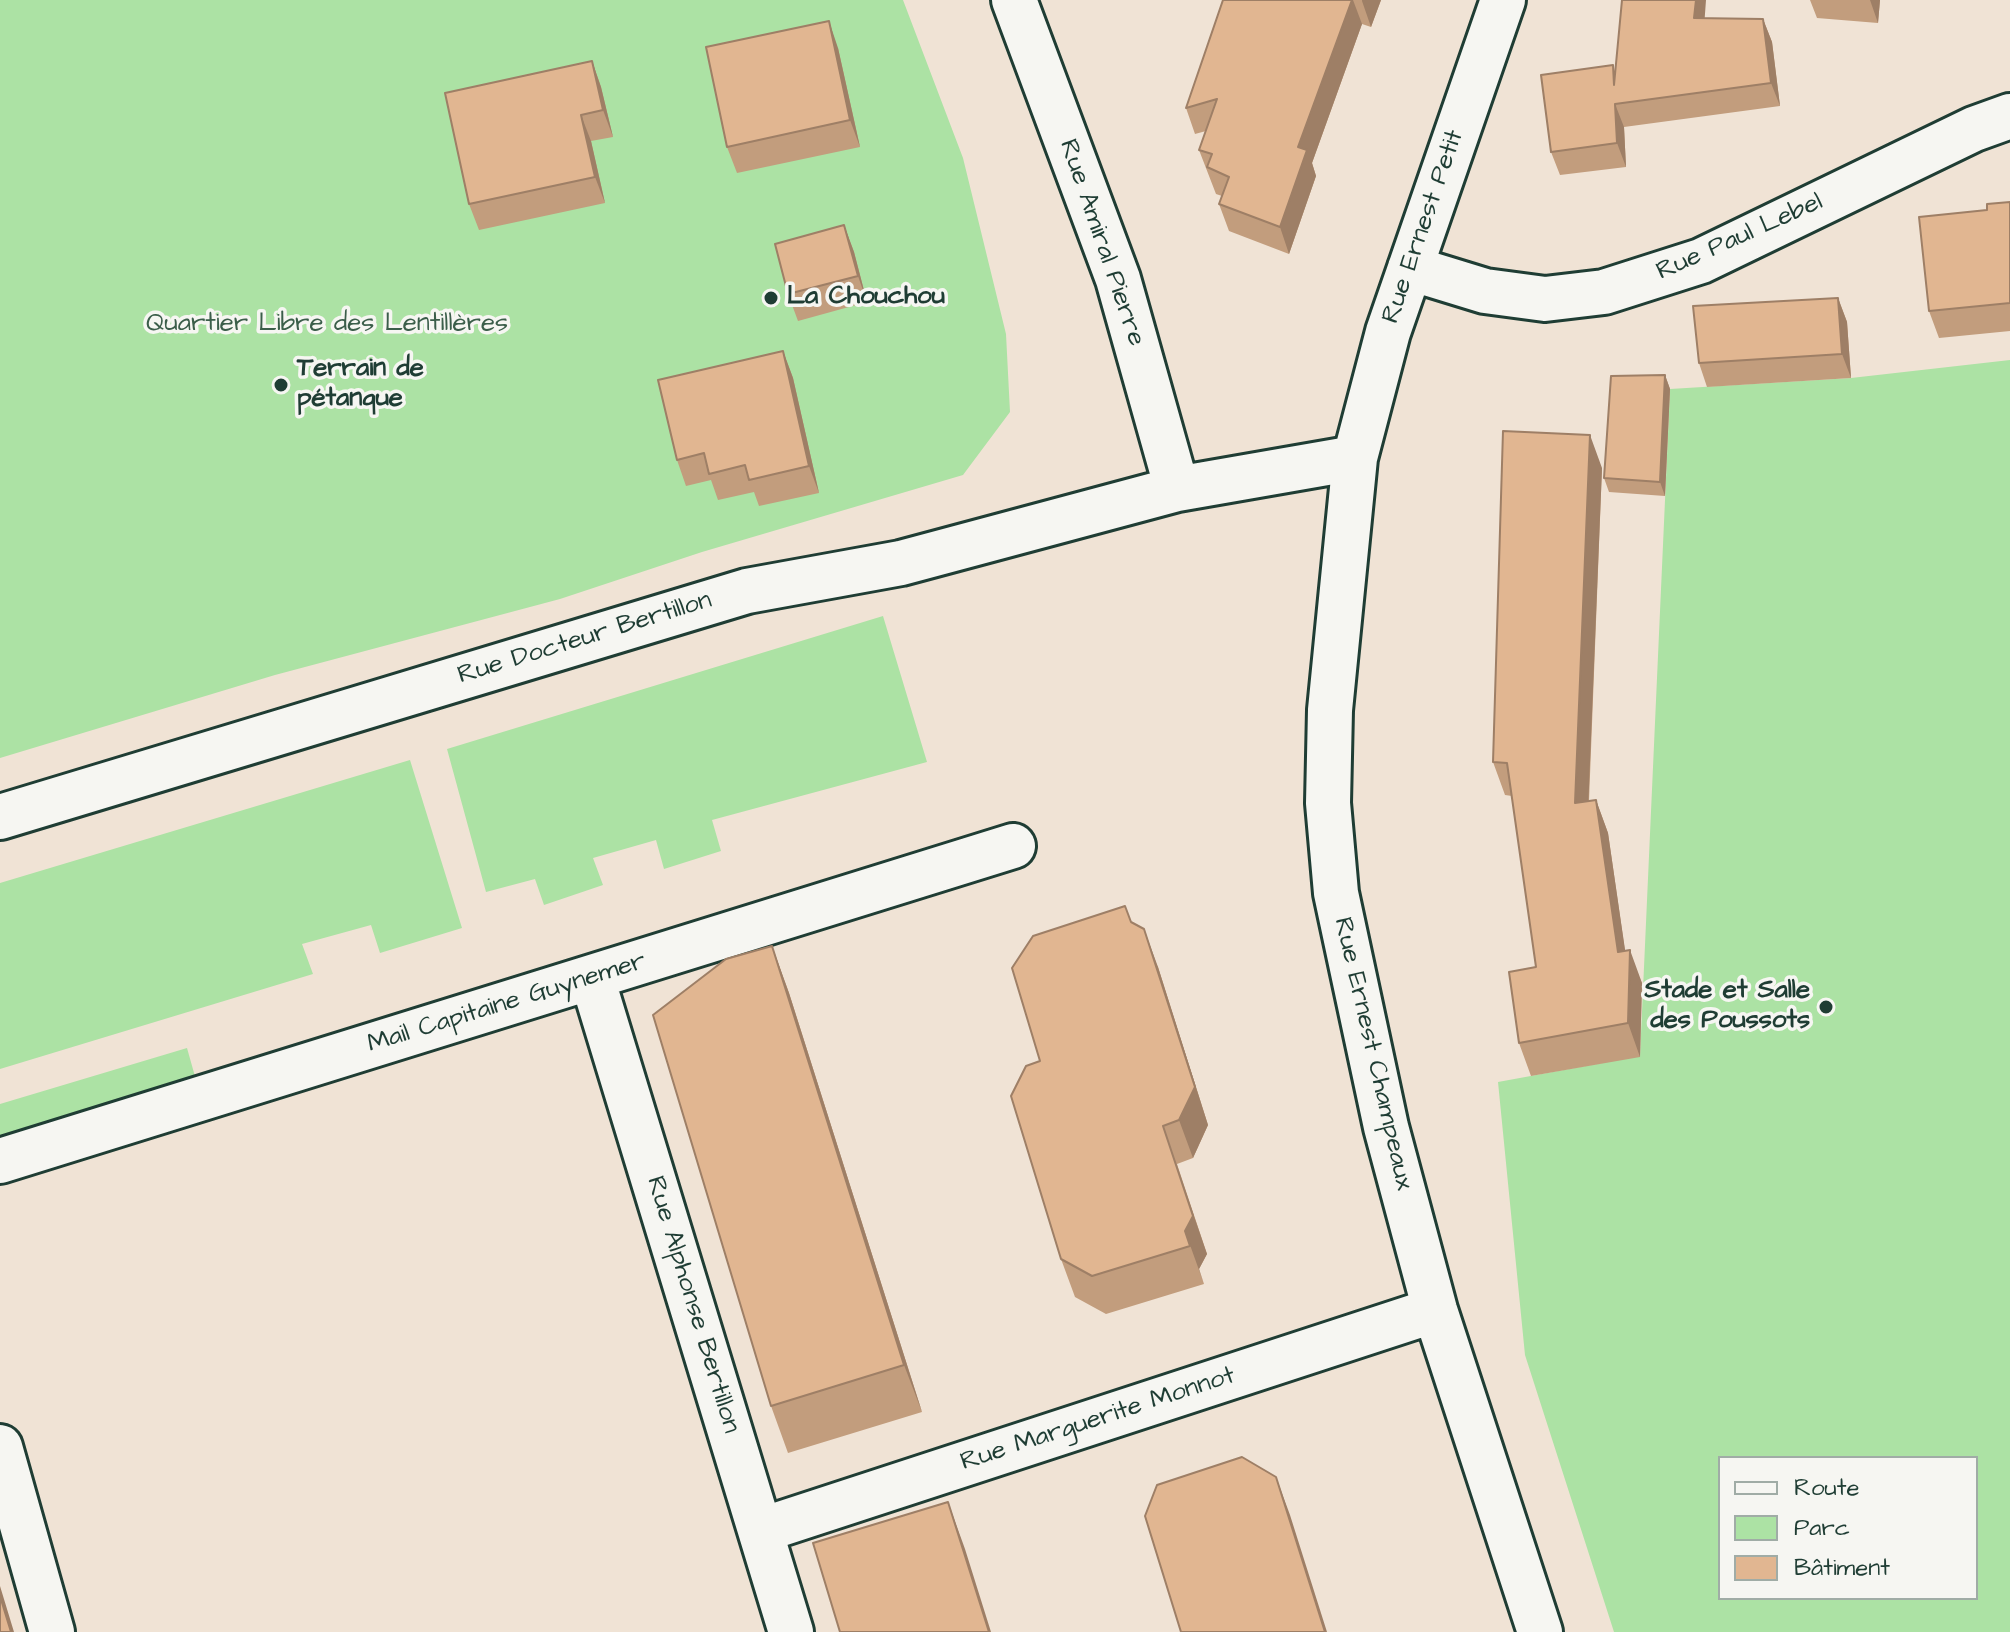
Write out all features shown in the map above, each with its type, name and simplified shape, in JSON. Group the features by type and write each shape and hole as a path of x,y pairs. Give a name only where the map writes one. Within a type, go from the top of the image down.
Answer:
{"street":[{"name":"Rue Amiral Pierre","path":"1014,0 1118,279 1177,489"},
{"name":"Rue Ernest Petit","path":"1355,458 1388,332 1503,0"},
{"name":"Rue Paul Lebel","path":"1410,268 1485,291 1545,299 1604,292 1701,261 1974,129 2010,116"},
{"name":"Rue Docteur Bertillon","path":"0,817 667,612 747,591 901,563 1177,489 1355,458"},
{"name":"Rue Ernest Champeaux","path":"1355,458 1330,710 1328,803 1336,893 1386,1127 1435,1310 1540,1632"},
{"name":"Mail Capitaine Guynemer","path":"0,1161 1013,846"},
{"name":"Rue Alphonse Bertillon","path":"592,978 791,1632"},
{"name":"Rue Marguerite Monnot","path":"762,1530 1435,1310"},
{"path":"0,1447 52,1632"}],"green space":[{"name":"Quartier Libre des Lentillères","path":"0,0 903,0 963,158 1006,334 1010,412 963,475 702,552 560,599 275,675 0,758"},
{"name":"Stade et Salle des Poussots","path":"2010,360 2010,1632 1614,1632 1525,1355 1498,1082 1640,1056 1670,389 1851,378"},
{"path":"883,616 927,762 712,820 721,851 664,869 656,840 593,858 603,885 544,905 535,879 486,892 447,749"},
{"path":"410,760 462,928 380,953 371,925 302,944 313,974 0,1069 0,883"},
{"path":"187,1048 196,1080 0,1141 0,1104"}],"building":[{"path":"1223,0 1352,0 1298,147 1307,150 1280,227 1219,204 1229,177 1207,167 1212,154 1199,150 1217,99 1186,108"},
{"path":"1622,0 1696,0 1694,18 1763,19 1771,83 1615,104 1617,143 1551,152 1541,75 1613,65 1614,85"},
{"path":"829,21 850,120 727,147 706,47"},
{"path":"592,61 603,110 581,115 595,177 469,204 445,93"},
{"path":"2010,202 2010,303 1929,311 1919,217 1987,210 1987,204"},
{"path":"844,225 858,276 788,294 775,244"},
{"path":"1838,298 1842,354 1699,363 1693,306"},
{"path":"783,351 809,466 749,480 745,465 709,474 704,453 677,460 658,380"},
{"path":"1665,375 1660,482 1604,478 1611,376"},
{"path":"1503,431 1590,435 1575,803 1596,800 1618,952 1630,950 1628,1023 1519,1043 1509,972 1536,967 1507,763 1493,762"},
{"path":"1125,906 1131,922 1144,929 1195,1087 1179,1120 1163,1126 1193,1216 1185,1231 1190,1246 1092,1276 1061,1259 1011,1096 1026,1066 1040,1061 1012,968 1033,936"},
{"path":"772,946 904,1365 771,1406 653,1015 726,959"},
{"path":"1242,1457 1276,1477 1325,1632 1181,1632 1145,1516 1157,1485"},
{"path":"948,1502 989,1632 840,1632 813,1543"},
{"path":"0,1596 11,1632 0,1632"}],"place":[{"name":"La Chouchou","path":"771,298"},
{"name":"Terrain de pétanque","path":"281,385"},
{"name":"Stade et Salle des Poussots","path":"1826,1007"}]}
